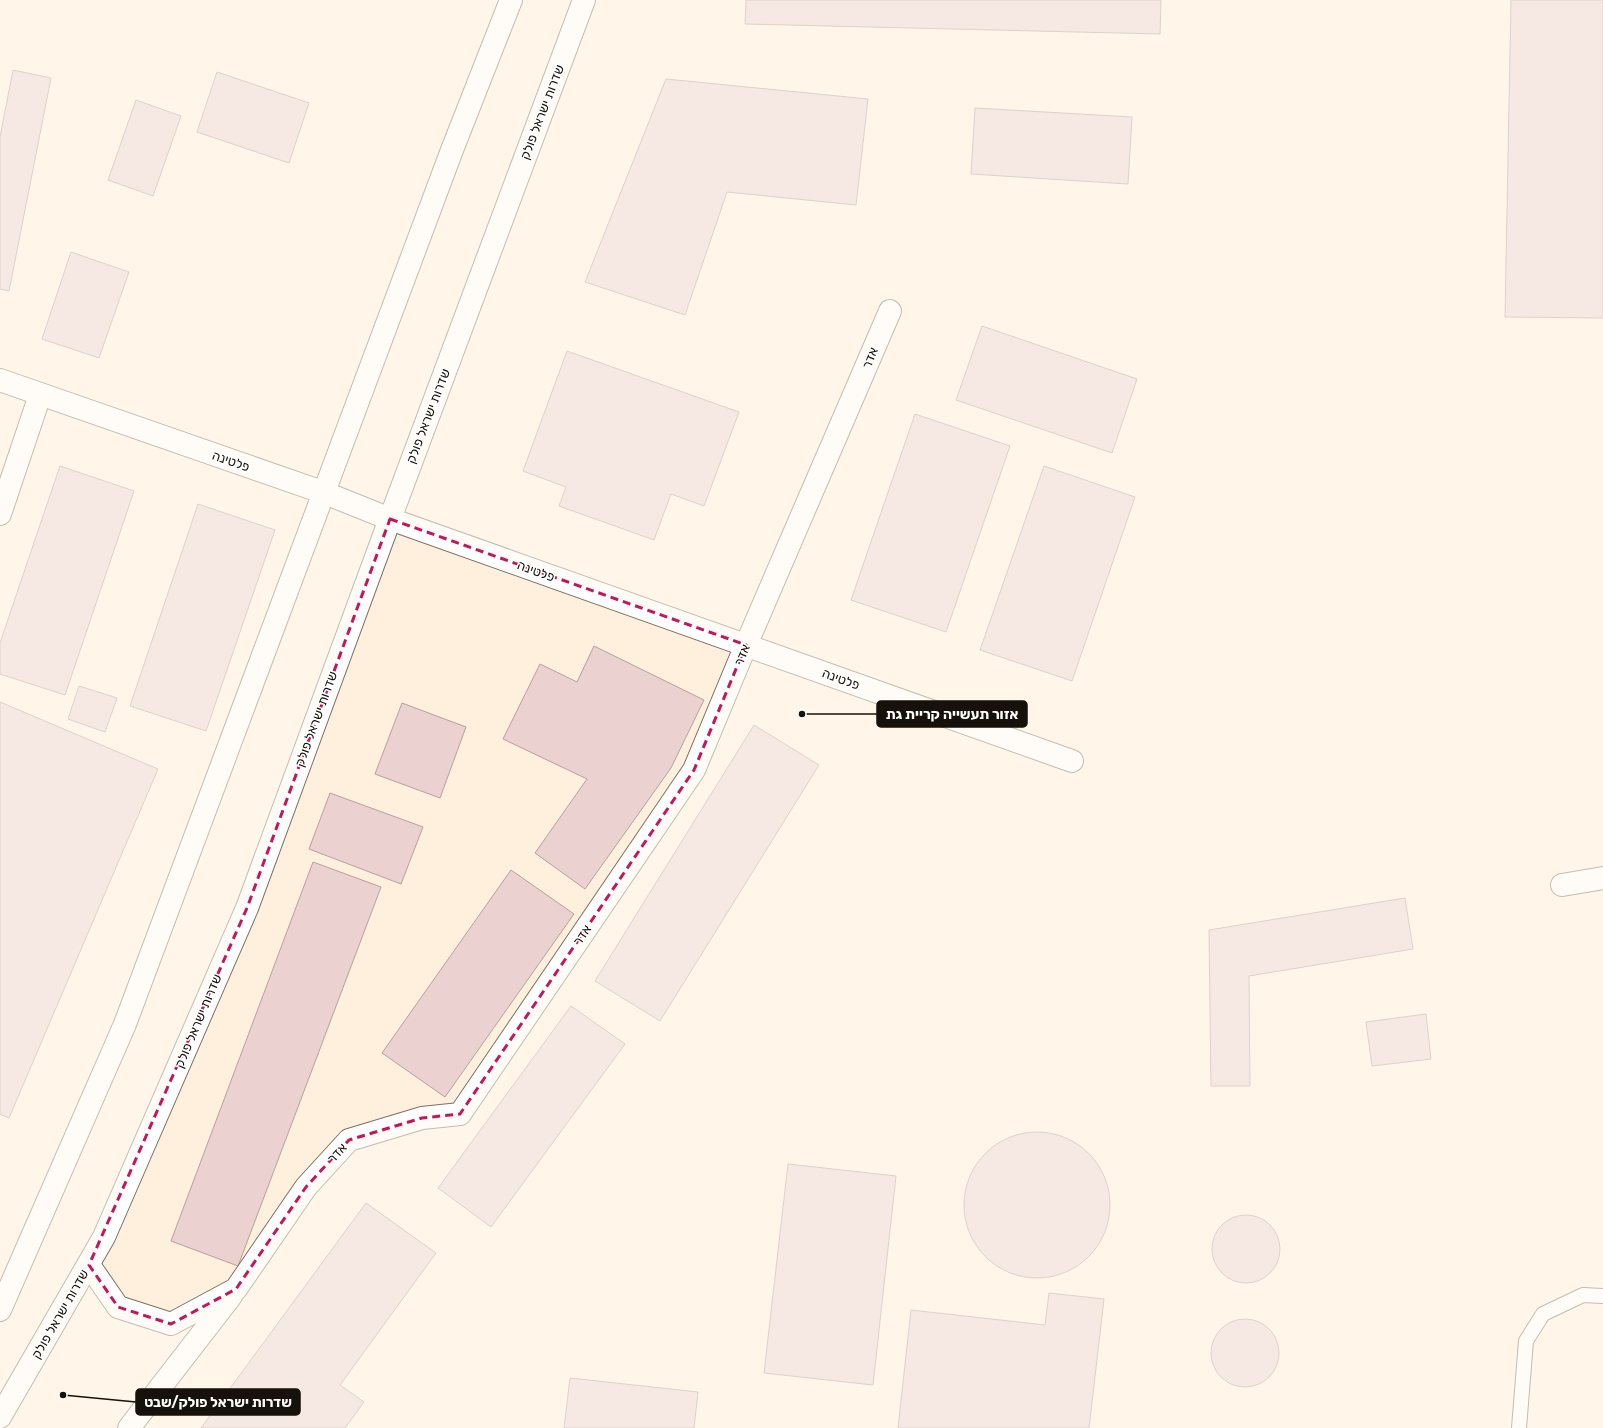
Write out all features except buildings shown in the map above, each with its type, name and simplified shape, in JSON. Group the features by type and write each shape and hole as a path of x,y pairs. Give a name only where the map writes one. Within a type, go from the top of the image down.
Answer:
{"street":[{"path":"0,1310 125,1024 325,493 449,158 511,0"},
{"name":"שדרות ישראל פולק","path":"0,1418 104,1237 247,908 390,519 584,0"},
{"name":"אדר","path":"89,1265 118,1308 171,1324 236,1289 306,1187 349,1140 422,1118 460,1114 694,770 746,645 890,311"},
{"name":"פלטינה","path":"0,380 325,493 390,519 1072,761"},
{"path":"0,514 40,395"},
{"path":"1562,885 1603,878"},
{"path":"129,1428 236,1289"}],"lane":[{"path":"1519,1428 1526,1341 1543,1314 1583,1295 1603,1296"}],"highlighted area":[{"path":"390,519 746,645 694,770 460,1114 422,1118 349,1140 306,1187 236,1289 171,1324 118,1307 89,1265 247,908"}],"shaded area":[{"path":"0,0 1603,0 1603,1428 0,1428"}],"place":[{"name":"אזור תעשייה קריית גת","path":"802,714"},
{"name":"שדרות ישראל פולק/שבט","path":"63,1395"}]}
